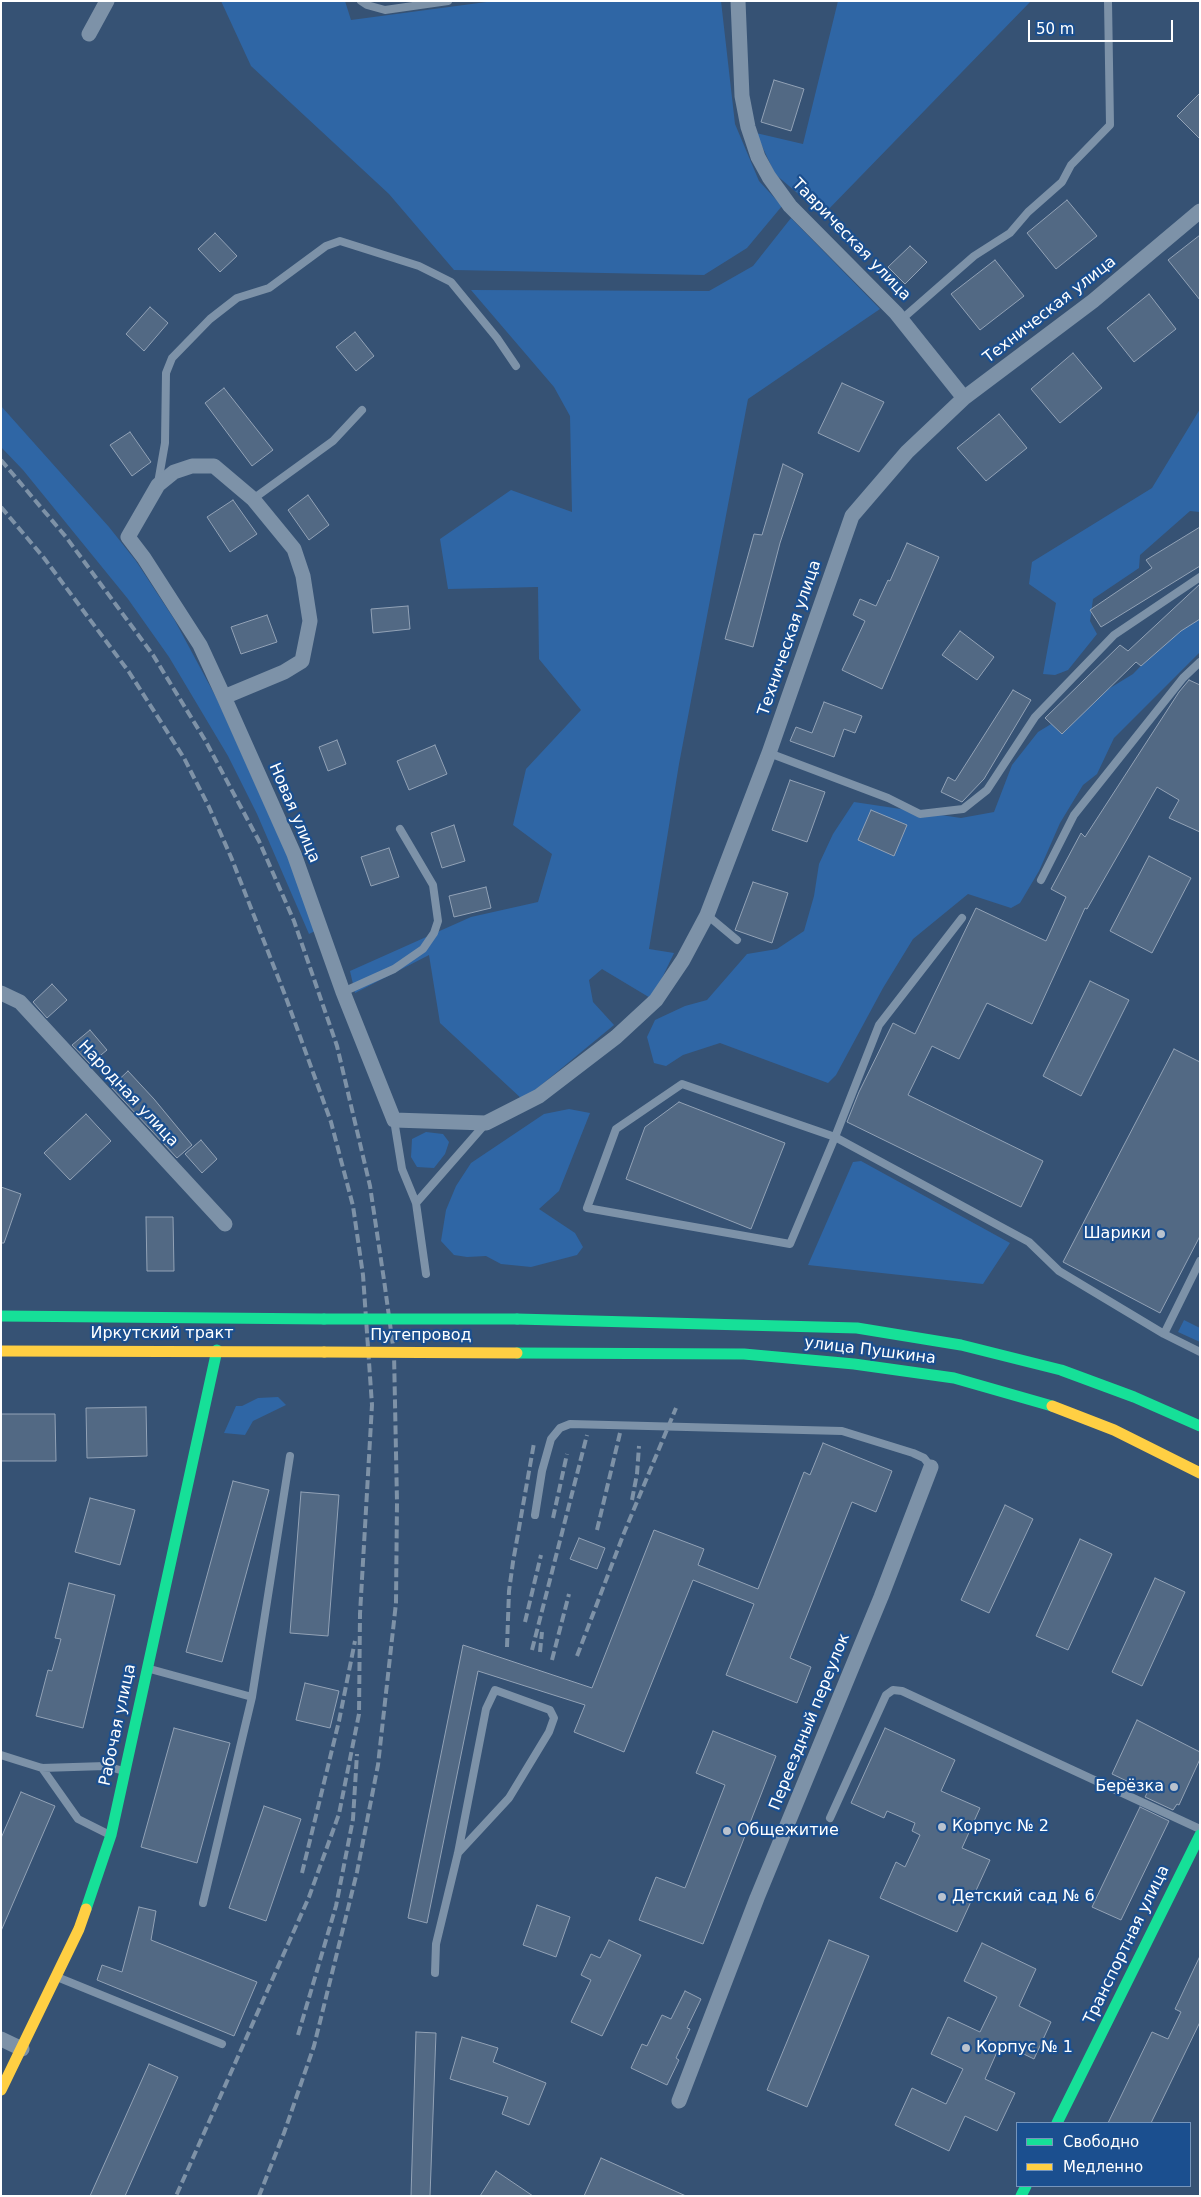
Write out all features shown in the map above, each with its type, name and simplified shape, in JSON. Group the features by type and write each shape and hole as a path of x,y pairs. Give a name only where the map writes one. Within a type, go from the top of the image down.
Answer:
{"main road":[{"name":"Иркутский тракт","path":"1,1316 324,1319"},
{"name":"Путепровод","path":"324,1319 517,1319"},
{"name":"улица Пушкина","path":"517,1319 857,1328 961,1345 1061,1370 1134,1397 1200,1426"},
{"name":"Иркутский тракт","path":"1,1351 217,1350 324,1352"},
{"name":"Рабочая улица","path":"1,2090 79,1929 110,1835 217,1350"},
{"name":"Путепровод","path":"324,1352 517,1352"},
{"name":"улица Пушкина","path":"517,1352 744,1354 854,1364 954,1378 1049,1405 1114,1430 1200,1473"},
{"name":"Транспортная улица","path":"1057,2122 1200,1835"}],"street":[{"path":"89,34 107,1"},
{"name":"Таврическая улица","path":"738,1 742,96 748,127 758,157 768,177 790,206 902,319 964,398"},
{"name":"Техническая улица","path":"486,1124 539,1096 616,1037 656,1000 683,960 707,915 769,753 852,516 907,452 964,398 1093,301 1200,211"},
{"path":"158,485 174,472 192,466 214,466 253,498 294,549 303,576 310,621 302,660 284,672 224,697"},
{"name":"Новая улица","path":"158,485 128,537 144,558 200,645 224,697 294,854 343,992 394,1120"},
{"name":"Народная улица","path":"1,993 20,1002 225,1224"},
{"path":"394,1120 486,1124"},
{"name":"Переездный переулок","path":"679,2101 757,1898 931,1467"},
{"path":"1,2038 22,2049"}],"lane":[{"path":"361,1 367,5 385,10 448,1"},
{"path":"902,319 974,256 1010,232 1028,212 1062,182 1071,165 1110,125 1108,1"},
{"path":"158,485 165,443 166,373 172,358 210,319 237,298 270,288 326,246 340,241 419,266 451,282 497,338 516,366"},
{"path":"253,498 333,441 362,410"},
{"path":"769,753 888,798 920,814 963,809 987,790 1035,717 1114,635 1200,577"},
{"path":"1041,880 1074,815 1183,678 1200,662"},
{"path":"343,992 394,969 423,949 434,933 438,921 433,885 400,829"},
{"path":"707,915 737,940"},
{"path":"962,918 879,1025 836,1138 790,1244 586,1208 616,1129 682,1084 836,1138 1029,1242 1059,1271 1164,1334 1200,1352"},
{"path":"394,1120 402,1169 416,1203 426,1274"},
{"path":"416,1203 486,1124"},
{"path":"1164,1334 1200,1261"},
{"path":"535,1515 542,1471 551,1439 560,1428 570,1424 842,1431 913,1453 924,1458 931,1467"},
{"path":"203,1903 252,1698 290,1456"},
{"path":"147,1669 252,1698"},
{"path":"435,1973 436,1944 458,1853 486,1709 495,1690 550,1710 554,1718 549,1732 509,1798 458,1853"},
{"path":"830,1818 886,1695 893,1690 902,1691 1200,1829"},
{"path":"1,1755 42,1768 105,1766 125,1772"},
{"path":"42,1768 78,1819 110,1835"},
{"path":"57,1977 222,2044"}],"shaded area":[{"path":"221,1 345,1 351,20 494,1 721,1 735,124 759,181 782,206 747,248 704,275 454,270 389,194 251,66"},
{"path":"838,1 1031,1 823,215 775,174 756,133 803,144"},
{"path":"791,218 880,309 748,399 679,764 649,949 674,953 652,999 602,969 589,980 593,1002 614,1025 523,1100 440,1023 429,955 355,993 350,971 471,917 538,902 552,854 513,825 526,769 581,710 539,659 538,587 448,589 440,539 511,490 572,512 570,416 554,387 471,290 709,291 753,266"},
{"path":"1,406 109,527 136,561 174,619 217,699 287,855 315,931 309,934 257,814 228,756 169,657 128,599 23,470 1,447"},
{"path":"1200,409 1200,512 1190,511 1140,555 1139,568 1093,599 1090,621 1097,634 1068,670 1055,675 1043,674 1056,603 1029,584 1032,562 1152,488"},
{"path":"1200,605 1200,652 1114,738 1097,774 1083,785 1060,823 1039,871 1020,903 1011,908 968,894 913,939 883,988 836,1075 828,1083 720,1043 683,1055 666,1066 654,1063 647,1037 655,1020 685,1006 707,1000 747,954 777,949 804,931 814,896 819,864 833,834 854,802 961,818 994,812 1012,765 1038,732 1133,674"},
{"path":"569,1109 590,1113 559,1191 539,1209 575,1233 583,1247 577,1255 531,1267 501,1264 486,1256 467,1257 454,1255 441,1241 446,1210 456,1186 471,1163 544,1114"},
{"path":"426,1132 443,1134 449,1142 445,1154 434,1168 417,1167 411,1157 412,1139"},
{"path":"861,1161 1010,1243 983,1284 808,1265 853,1162"},
{"path":"1184,1320 1200,1328 1200,1342 1178,1332"},
{"path":"278,1397 286,1405 253,1421 245,1435 224,1433 236,1406 242,1406 258,1398"}],"building":[{"path":"774,80 804,89 791,131 761,122"},
{"path":"1200,93 1200,139 1177,116"},
{"path":"1067,200 1097,236 1056,269 1027,233"},
{"path":"215,233 237,256 220,272 198,249"},
{"path":"1200,235 1200,300 1168,260"},
{"path":"910,246 927,262 905,284 888,267"},
{"path":"995,260 1024,296 980,330 951,294"},
{"path":"1149,294 1176,329 1134,362 1107,328"},
{"path":"150,307 168,323 144,351 126,334"},
{"path":"355,332 374,356 356,371 336,347"},
{"path":"1073,353 1102,388 1060,423 1031,389"},
{"path":"842,383 884,402 859,452 818,433"},
{"path":"224,388 273,450 252,466 205,403"},
{"path":"999,414 1027,448 986,481 957,448"},
{"path":"130,432 151,462 132,476 110,445"},
{"path":"783,464 803,474 780,543 753,647 725,639 754,534 762,535"},
{"path":"308,495 329,525 309,540 288,510"},
{"path":"233,500 257,534 230,552 207,517"},
{"path":"1200,527 1200,566 1101,627 1090,610 1152,568 1146,560"},
{"path":"907,543 939,557 882,689 842,670 865,621 853,615 860,599 876,606 888,580 890,581"},
{"path":"1200,584 1200,619 1181,631 1141,666 1136,662 1062,734 1045,718 1120,645 1128,651"},
{"path":"408,606 410,629 373,633 371,609"},
{"path":"267,615 277,642 241,654 231,627"},
{"path":"960,631 994,657 977,680 942,655"},
{"path":"1189,680 1200,685 1200,832 1169,818 1179,800 1157,787 1087,909 1085,908 1032,1024 987,1003 959,1059 932,1046 908,1095 1043,1161 1021,1207 847,1122 859,1092 893,1023 915,1034 976,908 1046,941 1066,897 1051,889 1081,833 1085,837 1179,692"},
{"path":"1013,690 1031,700 984,779 962,802 941,792 948,777 955,781"},
{"path":"824,702 862,716 855,733 844,729 834,757 790,741 796,727 812,733"},
{"path":"337,740 346,764 328,771 319,747"},
{"path":"435,745 447,774 409,790 397,761"},
{"path":"790,780 825,792 807,842 772,830"},
{"path":"871,810 907,825 894,856 858,840"},
{"path":"454,825 465,861 442,868 431,833"},
{"path":"389,848 399,877 371,886 361,857"},
{"path":"1149,856 1191,878 1152,953 1110,931"},
{"path":"753,882 788,893 772,943 735,930"},
{"path":"486,887 491,908 454,917 449,896"},
{"path":"1090,981 1129,1000 1081,1096 1043,1076"},
{"path":"52,984 67,1000 47,1018 33,1002"},
{"path":"90,1030 107,1050 90,1064 72,1045"},
{"name":"Шарики","path":"1174,1049 1200,1062 1200,1236 1160,1313 1063,1262"},
{"path":"128,1071 192,1145 177,1158 111,1087"},
{"path":"679,1102 785,1143 751,1229 626,1179 645,1127"},
{"path":"86,1114 111,1141 70,1180 44,1153"},
{"path":"201,1140 217,1159 202,1173 185,1154"},
{"path":"1,1187 21,1194 4,1243 1,1243"},
{"path":"146,1217 173,1217 174,1271 147,1271"},
{"path":"146,1407 147,1456 87,1458 86,1408"},
{"path":"1,1414 55,1414 56,1461 1,1461"},
{"path":"823,1443 892,1471 876,1512 852,1502 790,1658 811,1667 797,1703 726,1675 754,1604 693,1580 624,1752 574,1732 585,1705 478,1671 427,1923 408,1918 463,1645 592,1688 654,1530 704,1549 698,1565 758,1589 804,1472 810,1475"},
{"path":"233,1481 269,1490 222,1662 186,1652"},
{"path":"301,1492 339,1495 328,1636 290,1633"},
{"path":"90,1498 135,1510 120,1565 75,1552"},
{"path":"1005,1505 1033,1519 989,1613 961,1600"},
{"path":"579,1538 605,1548 597,1569 570,1559"},
{"path":"1080,1539 1112,1554 1068,1650 1036,1636"},
{"path":"1155,1578 1185,1592 1142,1686 1112,1672"},
{"path":"69,1583 115,1595 83,1728 36,1716 48,1670 52,1671 61,1639 55,1638"},
{"path":"305,1683 339,1691 330,1728 296,1720"},
{"path":"1137,1720 1200,1752 1200,1759 1179,1805 1177,1804 1173,1810 1145,1797 1148,1791 1112,1774"},
{"path":"174,1728 230,1743 197,1863 141,1847"},
{"name":"Корпус № 2","path":"885,1728 955,1760 941,1791 980,1808 962,1848 990,1860 957,1932 880,1898 896,1862 905,1867 920,1835 912,1831 915,1823 887,1811 884,1818 851,1803"},
{"name":"Общежитие","path":"713,1731 776,1756 703,1944 639,1920 656,1877 685,1888 725,1785 696,1773"},
{"path":"21,1792 55,1806 1,1931 1,1838"},
{"path":"264,1806 301,1819 266,1921 229,1908"},
{"path":"1140,1807 1169,1821 1121,1920 1092,1907"},
{"path":"537,1905 570,1917 556,1957 523,1945"},
{"path":"139,1907 156,1911 151,1940 257,1982 234,2036 97,1980 102,1965 122,1972"},
{"path":"609,1940 641,1955 602,2036 571,2022 591,1980 581,1975 591,1954 600,1958"},
{"path":"829,1940 869,1956 807,2107 767,2090"},
{"name":"Корпус № 1","path":"982,1943 1036,1969 1019,2006 1051,2022 1034,2059 1001,2043 985,2079 1015,2093 997,2131 965,2116 949,2151 895,2125 912,2088 946,2104 963,2069 931,2054 948,2017 980,2032 997,1997 964,1981"},
{"path":"1200,1956 1200,2022 1151,2122 1108,2122 1152,2032 1168,2039 1181,2012 1175,2009"},
{"path":"685,1991 701,1999 687,2028 690,2029 676,2058 679,2060 667,2085 631,2068 642,2044 647,2046 662,2015 671,2019"},
{"path":"416,2032 436,2033 430,2196 411,2196"},
{"path":"462,2037 498,2048 493,2062 546,2083 529,2125 502,2114 508,2097 450,2079"},
{"path":"149,2064 178,2077 125,2196 90,2196"},
{"path":"601,2158 686,2196 584,2196"},
{"path":"496,2171 533,2196 480,2196"}],"railway":[{"path":"1,460 66,537 153,655 205,740 259,841 294,921 337,1046 370,1186 384,1280 394,1353 397,1502 396,1603 378,1765 357,1872 314,2046 284,2133 259,2196"},
{"path":"1,507 44,558 129,672 184,758 209,807 231,857 285,995 331,1122 353,1206 363,1275 372,1405 360,1614 359,1714 339,1814 309,1897 176,2196"},
{"path":"577,1656 624,1533 676,1408"},
{"path":"597,1530 620,1433"},
{"path":"532,1650 587,1435"},
{"path":"507,1647 509,1591 534,1443"},
{"path":"632,1500 637,1474 639,1446"},
{"path":"553,1518 567,1454"},
{"path":"525,1622 541,1555"},
{"path":"552,1660 569,1594"},
{"path":"540,1652 542,1632"},
{"path":"302,1873 339,1721 355,1641"},
{"path":"298,2035 336,1906 353,1819 357,1754"}],"traffic: fast":[{"path":"1,1316 324,1319"},
{"path":"324,1319 517,1319"},
{"path":"517,1319 857,1328 961,1345 1061,1370 1134,1397 1200,1426"},
{"path":"86,1909 111,1835 217,1350"},
{"path":"517,1353 744,1354 854,1364 954,1378 1052,1406"},
{"path":"1057,2122 1200,1835"},
{"path":"1021,2196 1026,2187"}],"traffic: slow":[{"path":"1,1351 324,1352"},
{"path":"324,1352 517,1353"},
{"path":"1052,1406 1114,1430 1200,1473"},
{"path":"1,2090 79,1929 86,1909"}],"place":[{"name":"Шарики","path":"1161,1234"},
{"name":"Берёзка","path":"1174,1787"},
{"name":"Корпус № 2","path":"942,1827"},
{"name":"Общежитие","path":"727,1831"},
{"name":"Детский сад № 6","path":"942,1897"},
{"name":"Корпус № 1","path":"966,2048"}]}
